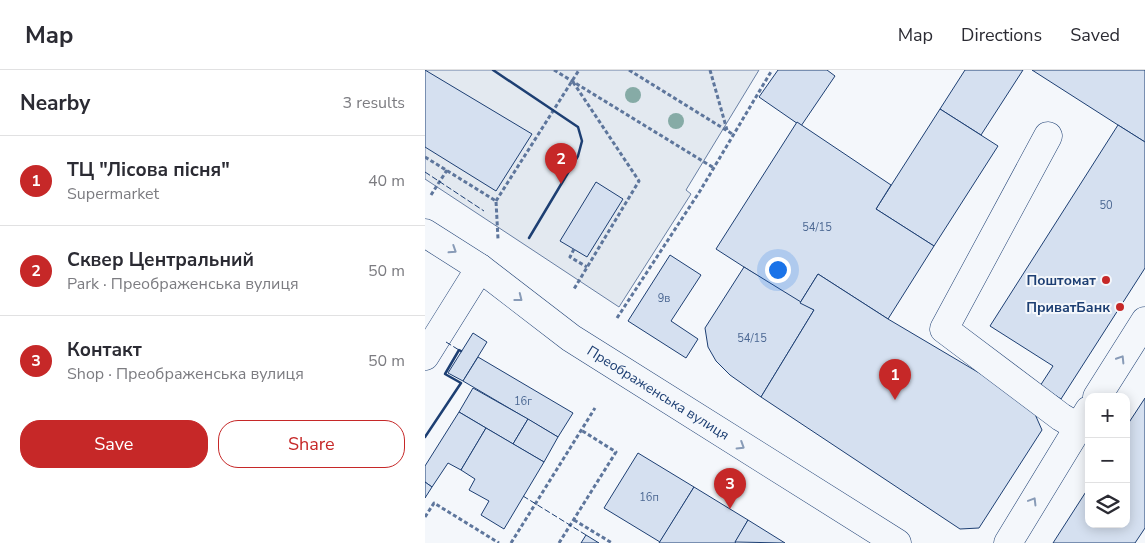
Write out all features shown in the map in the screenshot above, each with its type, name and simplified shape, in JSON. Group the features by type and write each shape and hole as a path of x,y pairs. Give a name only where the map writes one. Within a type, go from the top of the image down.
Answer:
{"main road":[{"path":"1007,543 1083,418 1061,417 944,329 1048,136"},
{"name":"Преображенська вулиця","path":"425,233 480,268 571,338 897,543"},
{"path":"425,356 480,268"},
{"path":"1100,393 1145,321"}],"path":[{"path":"554,70 714,168"},
{"path":"498,238 496,201 579,70"},
{"path":"629,70 734,135"},
{"path":"711,70 727,131"},
{"path":"617,318 714,168 772,70"},
{"path":"573,82 639,181 574,289"},
{"path":"425,157 496,201"},
{"path":"431,196 447,170"},
{"path":"574,250 570,256 587,267"},
{"path":"511,543 595,408"},
{"path":"559,543 616,452 581,430"},
{"path":"425,517 433,503 499,543"},
{"path":"574,520 612,543"}],"shaded area":[{"path":"425,70 759,70 686,190 691,194 619,307 425,179"}],"building":[{"path":"425,70 532,134 496,191 425,147"},
{"path":"778,70 827,70 835,76 801,126 759,97"},
{"path":"965,70 1023,70 981,135 940,109"},
{"path":"1032,70 1145,70 1145,142 1118,125"},
{"path":"940,109 998,146 934,246 876,209"},
{"path":"797,122 891,185 876,209 934,246 888,319 818,274 800,303 716,249"},
{"path":"1118,125 1145,142 1145,268 1061,399 1040,386 1053,366 990,326"},
{"path":"596,182 623,199 587,257 560,241"},
{"path":"670,255 701,275 671,321 698,339 686,358 628,321"},
{"path":"744,267 814,310 761,397 730,375 716,361 708,347 705,328"},
{"path":"818,274 888,319 1030,403 1042,430 979,528 960,529 761,397 814,310 800,303"},
{"path":"473,333 487,342 463,381 448,373"},
{"path":"478,357 573,413 558,437 463,381"},
{"path":"473,388 528,419 513,444 459,412"},
{"path":"1145,398 1145,528 1135,543 1053,543 1085,493 1085,528 1130,528 1130,421"},
{"path":"459,412 486,428 461,470 448,463 432,487 425,482 425,466"},
{"path":"528,419 558,437 544,462 513,444"},
{"path":"486,428 544,462 504,529 481,515 489,501 469,490 475,479 461,470"},
{"path":"638,453 694,487 660,542 604,508"},
{"path":"425,482 432,487 425,498"},
{"path":"694,487 748,520 735,543 659,543"},
{"path":"748,520 785,543 735,542"},
{"path":"586,535 599,543 581,543"}],"fence":[{"path":"425,172 484,211"},
{"path":"446,342 459,350"},
{"path":"523,496 586,535"}],"wall":[{"path":"493,70 578,127 582,141 578,156 529,238"},
{"path":"425,437 461,383 445,374 459,350 461,351"}],"place":[{"name":"Сквер Центральний","path":"561,184"},
{"name":"Поштомат","path":"1106,280"},
{"name":"ПриватБанк","path":"1120,307"},
{"name":"ТЦ \"Лісова пісня\"","path":"895,400"},
{"name":"Контакт","path":"730,509"}]}
